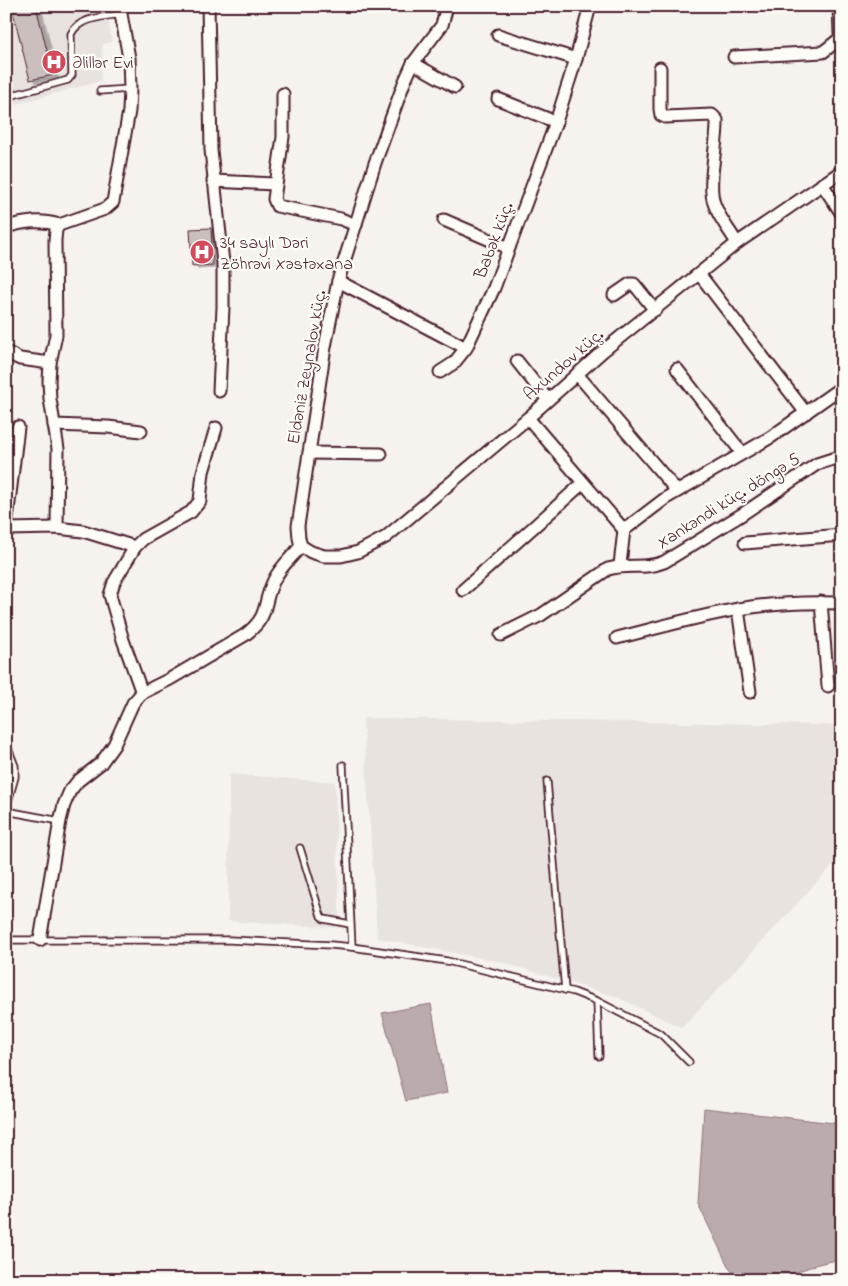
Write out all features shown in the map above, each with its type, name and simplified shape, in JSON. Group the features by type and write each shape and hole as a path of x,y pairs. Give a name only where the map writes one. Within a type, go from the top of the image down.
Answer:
{"street":[{"path":"208,6 211,150 223,263 219,391"},
{"name":"Eldəniz Zeynalov küç.","path":"301,546 298,526 325,346 338,281 375,163 404,83 413,64 442,25 447,6"},
{"name":"Babək küç.","path":"440,372 454,363 466,348 494,288 556,122 590,6"},
{"path":"734,57 823,52 842,37 840,33 839,6"},
{"path":"6,228 18,223 37,221 59,225 105,209 113,202 129,111 130,89 129,58 121,10"},
{"path":"498,35 576,59"},
{"path":"413,64 455,87"},
{"path":"660,68 660,109 662,115 666,117 712,115 717,120 711,193 714,206 737,243"},
{"path":"283,94 283,137 274,199 277,206 341,219 356,225"},
{"path":"498,99 556,122"},
{"name":"Axundov küç.","path":"301,546 310,552 324,556 350,554 370,548 408,521 603,351 700,275 737,243 842,171"},
{"path":"213,181 275,184"},
{"path":"822,184 842,214"},
{"path":"444,220 509,248"},
{"path":"57,528 58,449 50,399 50,363 56,335 55,240 56,230 59,225"},
{"path":"700,275 806,413"},
{"path":"338,281 466,348"},
{"path":"614,296 630,284 634,284 655,310"},
{"path":"6,352 20,359 50,363"},
{"path":"517,360 548,400"},
{"path":"677,369 742,453"},
{"path":"577,374 677,490"},
{"path":"620,565 624,530 677,490 771,436 842,388"},
{"path":"528,418 624,530"},
{"path":"54,425 108,427 141,431"},
{"path":"18,427 6,528 57,528 83,531 135,547"},
{"path":"142,693 110,596 114,582 135,547 143,540 191,512 200,501 203,472 216,428"},
{"path":"309,453 381,454"},
{"name":"Xankəndi küç. döngə 5","path":"501,635 541,615 608,569 620,565 654,566 664,562 742,515 817,464 842,456"},
{"path":"463,590 583,483"},
{"path":"745,543 842,534"},
{"path":"40,940 60,821 70,791 78,781 101,763 110,751 134,702 142,693 170,679 256,626 264,615 274,579 301,546"},
{"path":"617,638 738,609 764,605 821,602 842,603"},
{"path":"821,602 828,686"},
{"path":"738,609 750,692"}],"lane":[{"path":"6,98 68,80 72,75 71,34 73,30 87,21 121,10"},
{"path":"100,91 130,89"},
{"path":"6,743 15,766 15,777 6,810 60,821"},
{"path":"343,765 352,946"},
{"path":"547,780 565,990"},
{"path":"300,848 321,916 324,919 350,924"},
{"path":"6,940 229,940 352,946 447,961 565,990 597,1001 661,1034 689,1062"},
{"path":"597,1001 599,1056"}],"shaded area":[{"name":"Əlillər Evi","path":"6,6 106,6 112,42 103,44 101,81 6,107"},
{"path":"363,718 842,725 842,855 682,1028 617,997 501,962 377,938"},
{"path":"229,774 335,782 340,928 228,921"},
{"path":"431,1004 447,1093 406,1101 382,1013"},
{"path":"704,1108 842,1124 842,1259 818,1264 775,1280 739,1280 729,1268 698,1204"}],"building":[{"path":"6,6 36,6 53,75 30,80 12,8 6,9"},
{"path":"211,228 213,265 192,266 190,229"}],"place":[{"name":"Əlillər Evi","path":"54,62"},
{"name":"34 saylı Dəri Zöhrəvi Xəstəxana","path":"202,252"}]}
